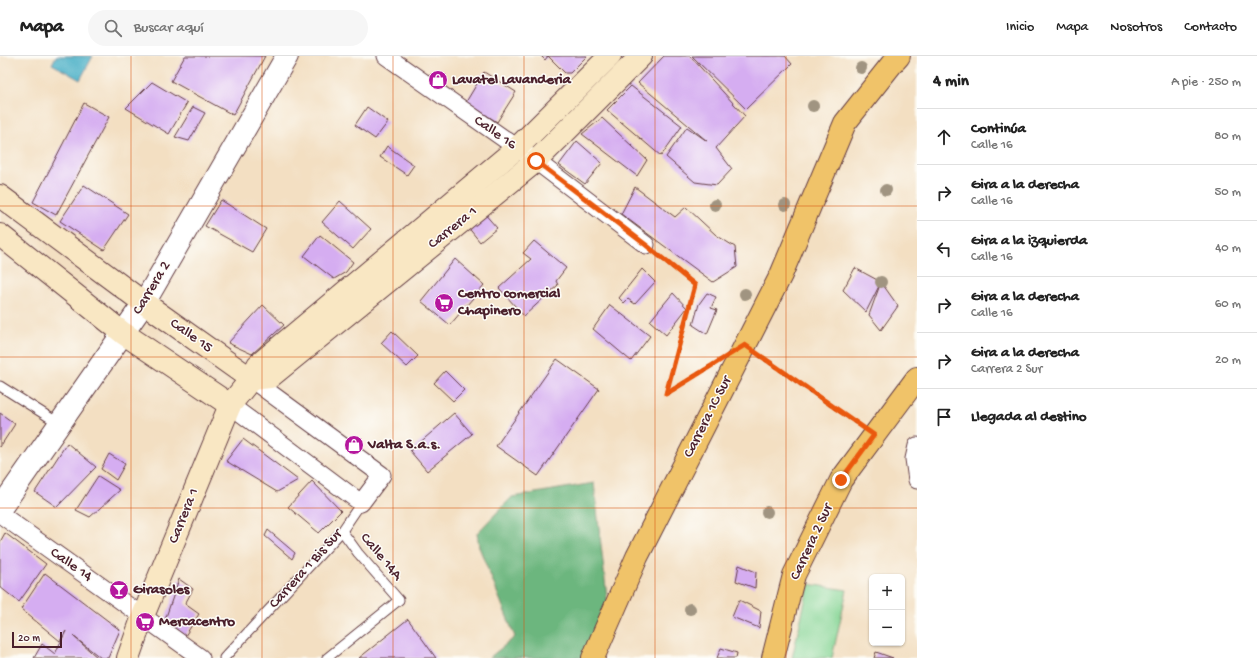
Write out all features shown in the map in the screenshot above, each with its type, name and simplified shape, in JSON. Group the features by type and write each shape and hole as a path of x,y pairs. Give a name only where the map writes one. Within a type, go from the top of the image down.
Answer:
{"main road":[{"name":"Carrera 1","path":"128,658 143,616 230,406 251,379 258,365 517,148 610,56"},
{"name":"Carrera 1","path":"251,379 270,377 536,161 641,56"},
{"name":"Carrera 1C Sur","path":"593,658 637,557 781,275 845,123 891,64 899,56"},
{"name":"Calle 15","path":"0,196 144,303 251,379"},
{"path":"0,235 123,333 230,406"},
{"name":"Carrera 2 Sur","path":"773,658 794,575 841,480 917,378"}],"street":[{"name":"Carrera 2","path":"0,509 144,303 287,56"},
{"name":"Calle 16","path":"386,56 536,161 646,245"},
{"name":"Calle 15","path":"251,379 382,475"},
{"path":"230,406 361,503"},
{"path":"917,446 914,459 917,480"},
{"name":"Carrera 1 Bis Sur","path":"361,503 382,475"},
{"name":"Calle 14","path":"0,514 201,658"}],"lane":[{"path":"0,386 60,424"},
{"name":"Carrera 1 Bis Sur","path":"224,658 342,531 361,503"},
{"name":"Calle 14A","path":"327,658 399,600 358,554 342,531"}],"path":[{"path":"646,245 695,285 666,394 719,361"},
{"path":"745,345 874,435"}],"green space":[{"path":"594,483 608,606 582,658 489,658 515,637 479,547 477,533 512,497"},
{"path":"809,584 847,590 832,658 792,658"}],"water":[{"path":"56,56 93,56 80,80 52,64"}],"building":[{"path":"185,56 265,56 233,115 171,81"},
{"path":"541,56 548,56 545,60"},
{"path":"548,56 587,56 570,73 565,73"},
{"path":"664,56 690,56 745,116 716,148 732,169 717,185 695,182 666,157 687,127 707,141 638,83"},
{"path":"692,56 785,56 792,64 746,109"},
{"path":"484,72 516,92 497,122 466,102"},
{"path":"152,82 187,103 169,134 126,108"},
{"path":"631,86 682,126 661,156 607,110"},
{"path":"84,103 109,117 56,215 33,202"},
{"path":"193,107 205,113 189,141 175,137"},
{"path":"367,107 388,122 375,139 355,125"},
{"path":"602,118 647,160 637,176 582,134"},
{"path":"577,141 602,163 585,184 559,165"},
{"path":"387,146 414,165 407,175 380,157"},
{"path":"84,185 128,214 104,250 60,221"},
{"path":"635,187 675,217 686,207 716,235 735,247 737,267 713,282 621,214"},
{"path":"221,200 266,229 252,252 205,226"},
{"path":"340,201 371,229 353,249 322,222"},
{"path":"483,212 497,228 480,242 467,226"},
{"path":"320,235 353,262 346,272 334,279 304,256"},
{"path":"534,241 566,268 556,281 558,285 524,316 499,288 531,259 523,253"},
{"path":"455,259 484,285 450,325 421,301"},
{"path":"855,268 881,282 866,312 843,290"},
{"path":"642,269 655,282 635,304 628,299 624,303 619,298"},
{"path":"881,282 898,306 881,330 869,315"},
{"path":"673,293 687,308 666,335 650,321"},
{"path":"707,293 716,297 711,308 717,310 707,334 693,325 699,304"},
{"path":"263,305 284,325 252,354 228,343"},
{"path":"610,305 650,336 631,361 593,329"},
{"path":"392,331 418,356 407,367 381,343"},
{"path":"557,359 599,389 538,476 496,446"},
{"path":"445,371 464,390 453,401 434,383"},
{"path":"0,413 15,424 0,447"},
{"path":"454,413 472,434 427,471 410,451"},
{"path":"243,439 298,480 277,492 226,461"},
{"path":"67,443 96,467 57,507 35,492"},
{"path":"109,454 125,464 116,480 101,469"},
{"path":"98,476 120,490 90,517 76,510"},
{"path":"312,481 341,511 319,533 288,507"},
{"path":"268,530 295,553 292,559 265,536"},
{"path":"5,533 46,564 19,602 0,587 0,542"},
{"path":"739,565 756,572 755,588 736,581"},
{"path":"45,573 120,630 108,658 101,658 73,636 98,658 34,658 42,644 55,654 66,631 60,641 21,609"},
{"path":"179,579 193,589 185,604 199,614 185,636 165,620"},
{"path":"739,600 761,611 759,628 732,617"},
{"path":"408,619 436,658 359,658"},
{"path":"721,648 737,653 736,658 717,658"},
{"path":"876,652 893,658 874,658"}],"place":[{"name":"Lavatel Lavanderia","path":"438,80"},
{"name":"Centro comercial Chapinero","path":"444,303"},
{"name":"Valta S.a.s.","path":"354,445"},
{"name":"Girasoles","path":"119,590"},
{"name":"Mercacentro","path":"145,622"}],"route":[{"path":"536,161 646,245 695,285 666,394 745,345 874,435 841,480"}]}
